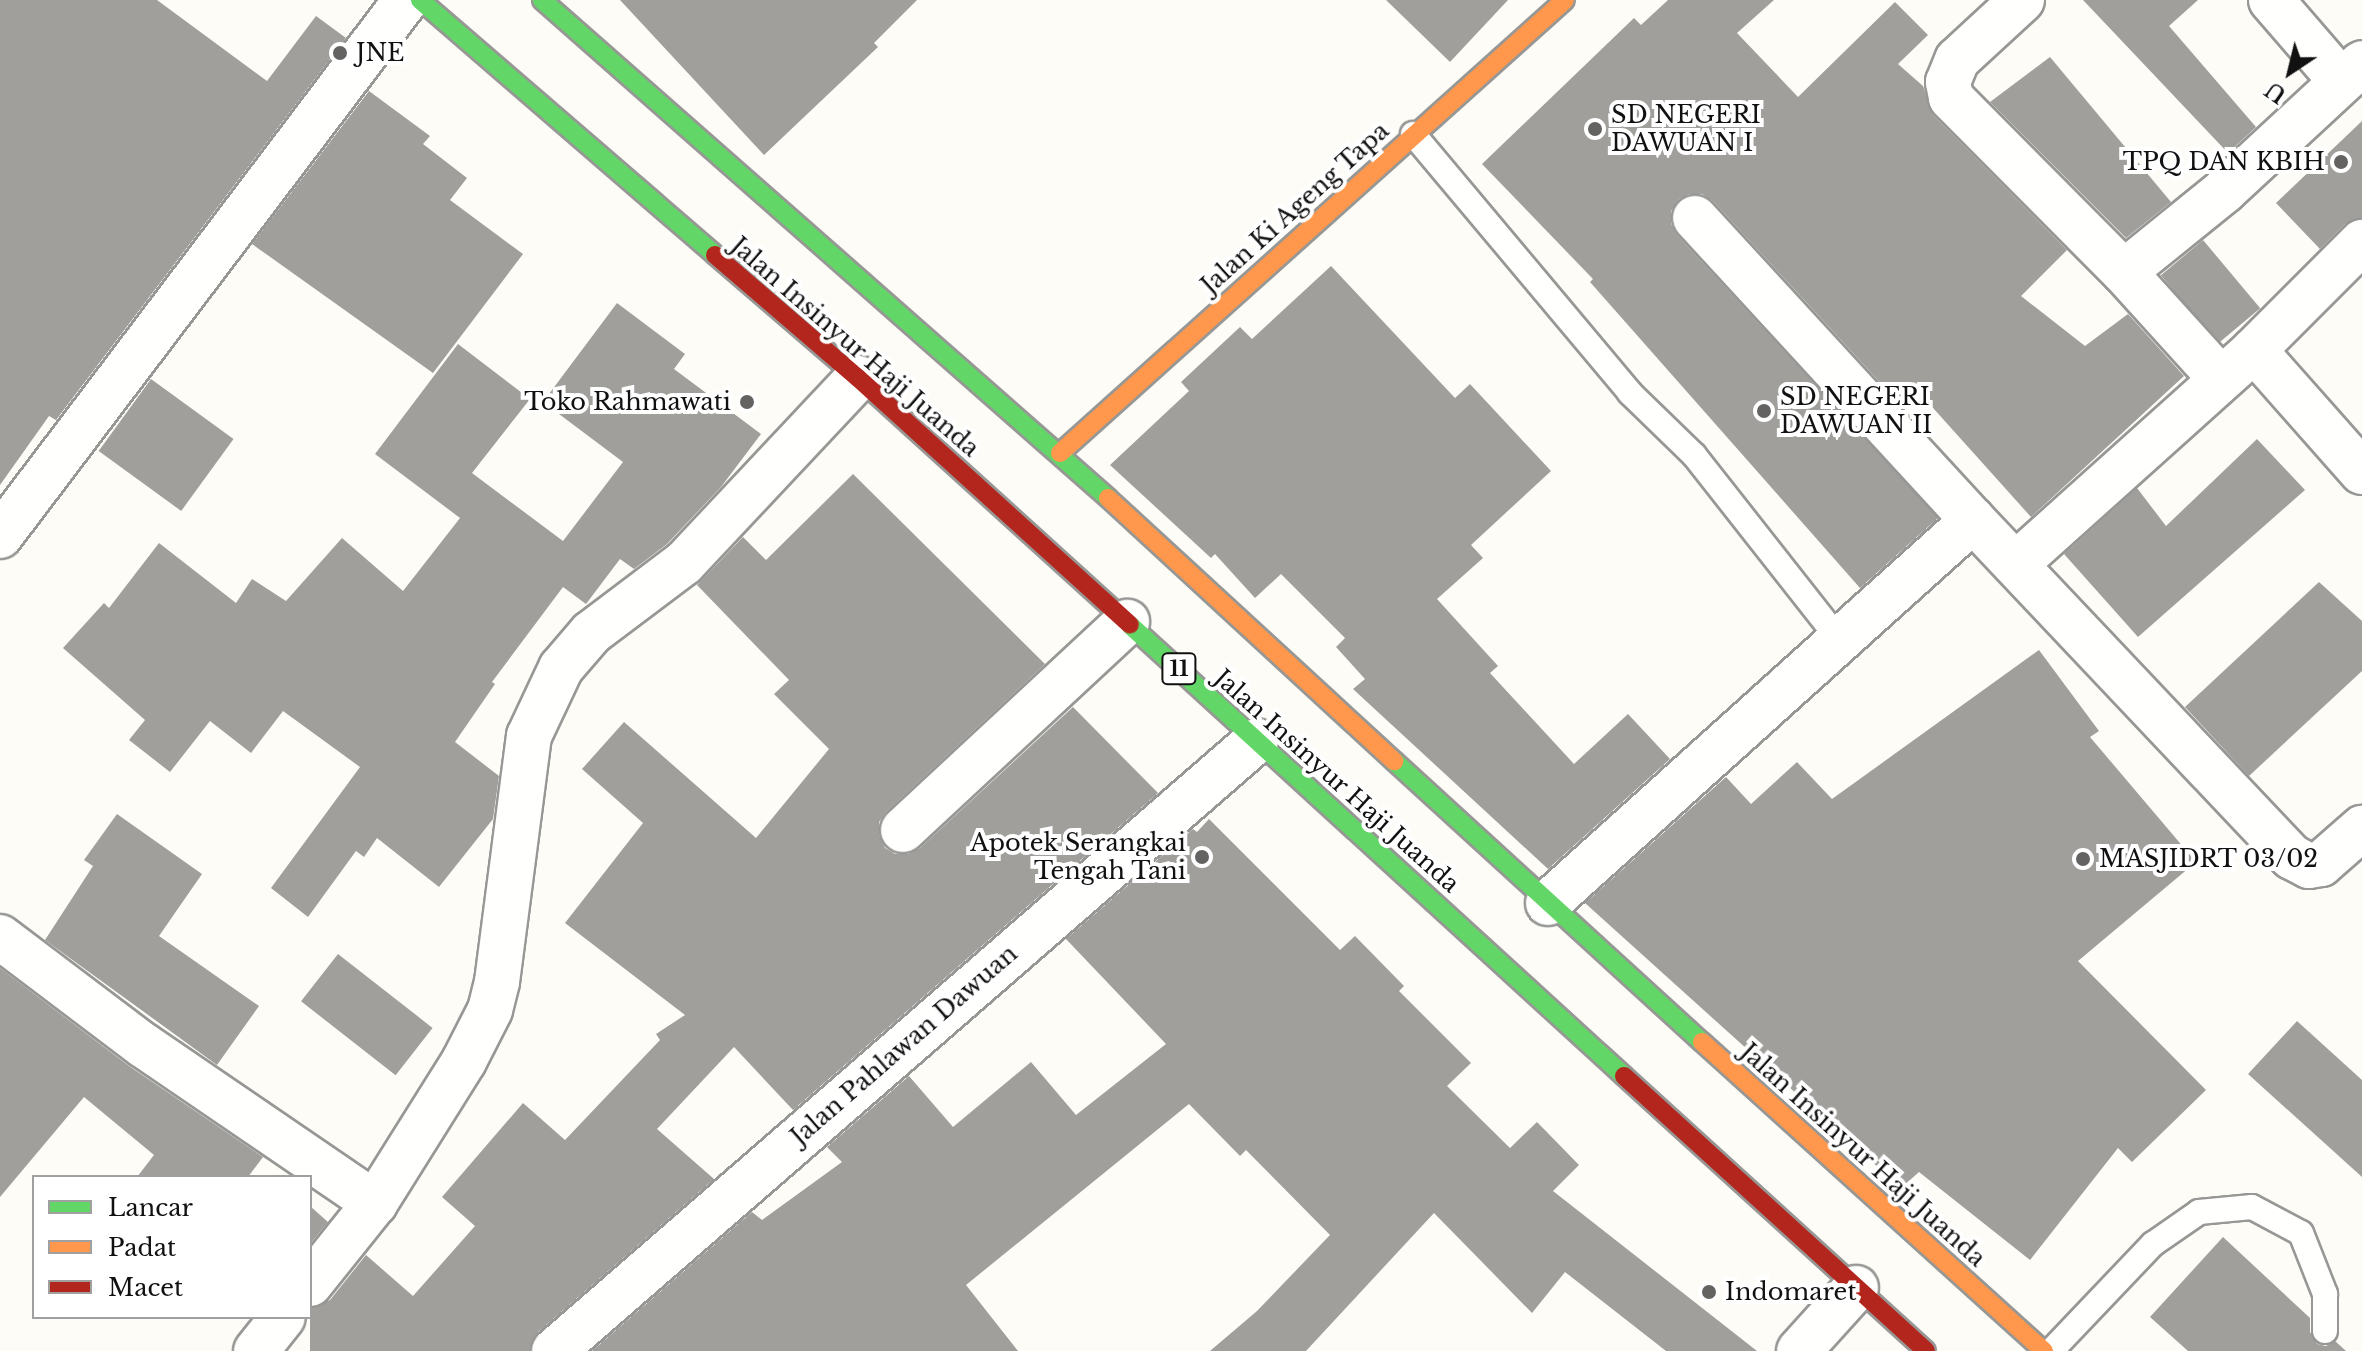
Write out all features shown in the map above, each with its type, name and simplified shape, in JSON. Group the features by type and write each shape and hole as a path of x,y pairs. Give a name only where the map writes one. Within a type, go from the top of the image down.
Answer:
{"main road":[{"name":"Jalan Insinyur Haji Juanda","path":"420,0 858,378 1926,1351"},
{"name":"Jalan Insinyur Haji Juanda","path":"542,0 1060,453 1548,903 2044,1351"},
{"name":"Jalan Ki Ageng Tapa","path":"1060,453 1413,134 1547,6"}],"street":[{"path":"0,536 406,0"},
{"path":"2022,0 1957,60 1948,82 1951,98 2124,272 2221,379"},
{"path":"2124,272 2224,191 2351,71 2271,0"},
{"path":"1695,218 1973,520 2292,857 2309,866 2321,864 2362,828"},
{"path":"2017,563 2254,350 2362,242"},
{"path":"2254,350 2362,472"},
{"path":"312,1282 375,1203 464,1061 490,1010 500,967 529,736 561,668 591,633 684,563 858,378"},
{"path":"1548,903 1973,520"},
{"path":"903,830 1127,622"},
{"name":"Jalan Pahlawan Dawuan","path":"554,1351 1256,741"},
{"path":"0,937 143,1045 375,1203"},
{"path":"1799,1351 1856,1288"},
{"path":"256,1351 281,1319"}],"lane":[{"path":"1413,134 1630,393 1694,455 1839,639"},
{"path":"2051,1351 2153,1244 2199,1212 2252,1207 2301,1233 2325,1294 2325,1331"}],"building":[{"path":"0,0 157,0 267,81 316,16 346,38 56,420 49,416 0,485"},
{"path":"620,0 917,0 874,43 878,47 764,155"},
{"path":"1386,0 1508,0 1450,62"},
{"path":"1668,0 1774,0 1737,33 1798,97 1895,2 1928,35 1898,64 1923,86 1933,115 2067,250 2021,296 2085,346 2128,314 2184,376 2031,517 1916,389 1899,403 1713,201 1702,194 1689,194 1679,199 1671,211 1671,224 1677,235 1938,518 1860,588 1590,282 1593,279 1482,164 1634,18 1641,25"},
{"path":"2083,0 2198,0 2169,26 2256,127 2228,153"},
{"path":"2050,57 2171,202 2126,238 1990,102"},
{"path":"369,91 430,136 423,144 467,178 450,200 523,254 433,373 252,244"},
{"name":"TPQ DAN KBIH","path":"2362,121 2362,218 2345,224 2320,249 2276,203"},
{"path":"2203,240 2260,308 2218,344 2161,275"},
{"path":"1331,266 1455,398 1470,384 1551,471 1471,545 1483,558 1437,599 1498,666 1490,673 1574,764 1628,714 1670,759 1548,869 1353,689 1365,679 1336,647 1345,638 1281,574 1255,598 1215,554 1211,558 1110,465 1189,391 1181,382 1240,327 1252,339"},
{"path":"617,303 685,354 674,369 761,434 721,487 667,544 634,569 620,559 586,604 563,587 492,682 495,684 455,742 499,776 493,819 439,887 377,838 364,857 356,851 308,917 271,888 360,767 283,711 251,753 210,721 170,772 129,740 145,720 63,648 104,603 109,608 159,543 236,603 252,579 286,601 342,538 403,591 460,518 375,454 458,344 530,399 472,473 563,541 623,462 543,402"},
{"path":"151,379 234,439 181,511 99,451"},
{"path":"2257,439 2305,490 2138,637 2064,554 2137,488 2166,526"},
{"path":"853,474 1045,664 886,812 879,822 879,835 885,848 895,854 908,854 920,848 1073,707 1158,793 793,1110 734,1047 657,1129 714,1179 538,1332 530,1351 310,1351 312,1307 330,1300 366,1255 413,1296 475,1226 442,1197 523,1103 565,1140 660,1040 656,1034 685,1015 565,923 643,823 582,769 624,722 756,838 829,749 774,694 789,680 697,585 743,537 766,560"},
{"path":"2319,582 2362,621 2362,671 2249,776 2185,707"},
{"path":"2039,650 2099,731 2090,737 2196,862 2078,961 2206,1090 2132,1162 2118,1148 2030,1260 1919,1172 1901,1188 1585,903 1726,777 1751,804 1797,762 1832,799"},
{"path":"117,814 202,874 159,936 259,1006 217,1065 45,940 93,866 84,860"},
{"path":"1209,819 1340,950 1355,936 1404,986 1399,991 1471,1063 1447,1086 1510,1148 1537,1122 1579,1165 1553,1191 1757,1351 1666,1351 1565,1272 1532,1313 1434,1213 1306,1351 1210,1351 1257,1311 1330,1235 1246,1150 1240,1156 1189,1104 966,1285 1018,1351 592,1351 752,1212 762,1220 842,1162 827,1147 909,1076 953,1127 1031,1062 1076,1115 1166,1044 1066,939 1193,829 1197,832"},
{"path":"338,954 433,1028 396,1075 301,1001"},
{"path":"0,968 129,1066 263,1157 250,1175 139,1175 154,1155 84,1097 0,1197"},
{"path":"2297,1021 2362,1080 2362,1177 2248,1074"},
{"path":"312,1208 328,1222 312,1242"},
{"path":"2223,1237 2310,1318 2310,1332 2317,1344 2326,1346 2335,1341 2346,1351 2188,1351 2150,1317"}],"traffic: fast":[{"path":"420,0 715,255"},
{"path":"542,0 1108,498"},
{"path":"1130,625 1624,1076"},
{"path":"1394,761 1702,1042"}],"traffic: slow":[{"path":"1060,453 1565,0"},
{"path":"1108,498 1394,761"},
{"path":"1702,1042 2044,1351"}],"traffic: jam":[{"path":"715,255 858,378 1130,625"},
{"path":"1624,1076 1926,1351"}],"place":[{"name":"JNE","path":"340,53"},
{"name":"SD NEGERI DAWUAN I","path":"1595,129"},
{"name":"TPQ DAN KBIH","path":"2341,162"},
{"name":"Toko Rahmawati","path":"747,402"},
{"name":"SD NEGERI DAWUAN II","path":"1764,411"},
{"name":"Apotek Serangkai Tengah Tani","path":"1202,857"},
{"name":"MASJIDRT 03/02","path":"2083,859"},
{"name":"Indomaret","path":"1709,1292"}]}
